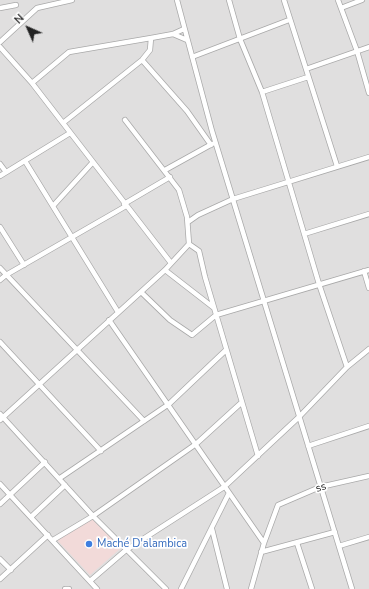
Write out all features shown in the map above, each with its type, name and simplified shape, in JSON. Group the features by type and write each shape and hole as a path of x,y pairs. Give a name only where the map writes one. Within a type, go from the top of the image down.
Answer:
{"street":[{"path":"0,42 37,8 72,0"},
{"path":"177,0 216,142 352,589"},
{"path":"229,0 240,39 262,92 319,284 347,366"},
{"path":"284,0 289,20 337,166"},
{"path":"338,0 357,51 369,93"},
{"path":"340,8 362,0"},
{"path":"0,8 16,5"},
{"path":"192,57 289,20"},
{"path":"32,83 69,52 173,34 184,29"},
{"path":"173,34 187,40"},
{"path":"63,123 142,60 150,50 151,38"},
{"path":"0,47 32,83 171,264"},
{"path":"306,70 369,47"},
{"path":"142,60 187,111 211,145"},
{"path":"262,92 308,77"},
{"path":"126,120 165,170 181,194 188,222 189,244 165,270 1,417 60,478 93,516 166,589"},
{"path":"0,176 70,133"},
{"path":"165,170 216,142"},
{"path":"188,222 198,215 233,199 369,157"},
{"path":"25,161 118,312"},
{"path":"53,206 93,162"},
{"path":"0,164 6,172"},
{"path":"0,280 6,275 72,238 170,177"},
{"path":"304,234 369,214"},
{"path":"0,226 24,265"},
{"path":"189,244 199,251 241,403 258,456"},
{"path":"0,268 144,421"},
{"path":"165,270 214,308"},
{"path":"141,292 170,320 191,335 216,315 367,271 369,288"},
{"path":"109,320 169,404 228,493 264,543 252,589"},
{"path":"0,342 38,385 101,451"},
{"path":"60,478 169,404 226,350"},
{"path":"90,581 126,550 224,487 299,417 347,366 369,350"},
{"path":"53,540 93,516 196,444 241,403"},
{"path":"308,446 369,426"},
{"path":"0,504 45,462"},
{"name":"ss","path":"264,543 276,508 280,503 320,487 369,476"},
{"path":"0,484 97,589"},
{"path":"31,517 65,485"},
{"path":"181,589 212,529 228,493"},
{"path":"212,529 227,589"},
{"path":"261,552 335,532"},
{"path":"0,579 48,535"},
{"path":"339,546 369,537"},
{"path":"297,543 312,589"},
{"path":"0,559 11,570"}],"shaded area":[{"path":"0,0 369,0 369,589 0,589"},
{"name":"Maché D'alambica","path":"91,518 121,548 90,575 57,540"}],"place":[{"name":"Maché D'alambica","path":"89,544"}]}
